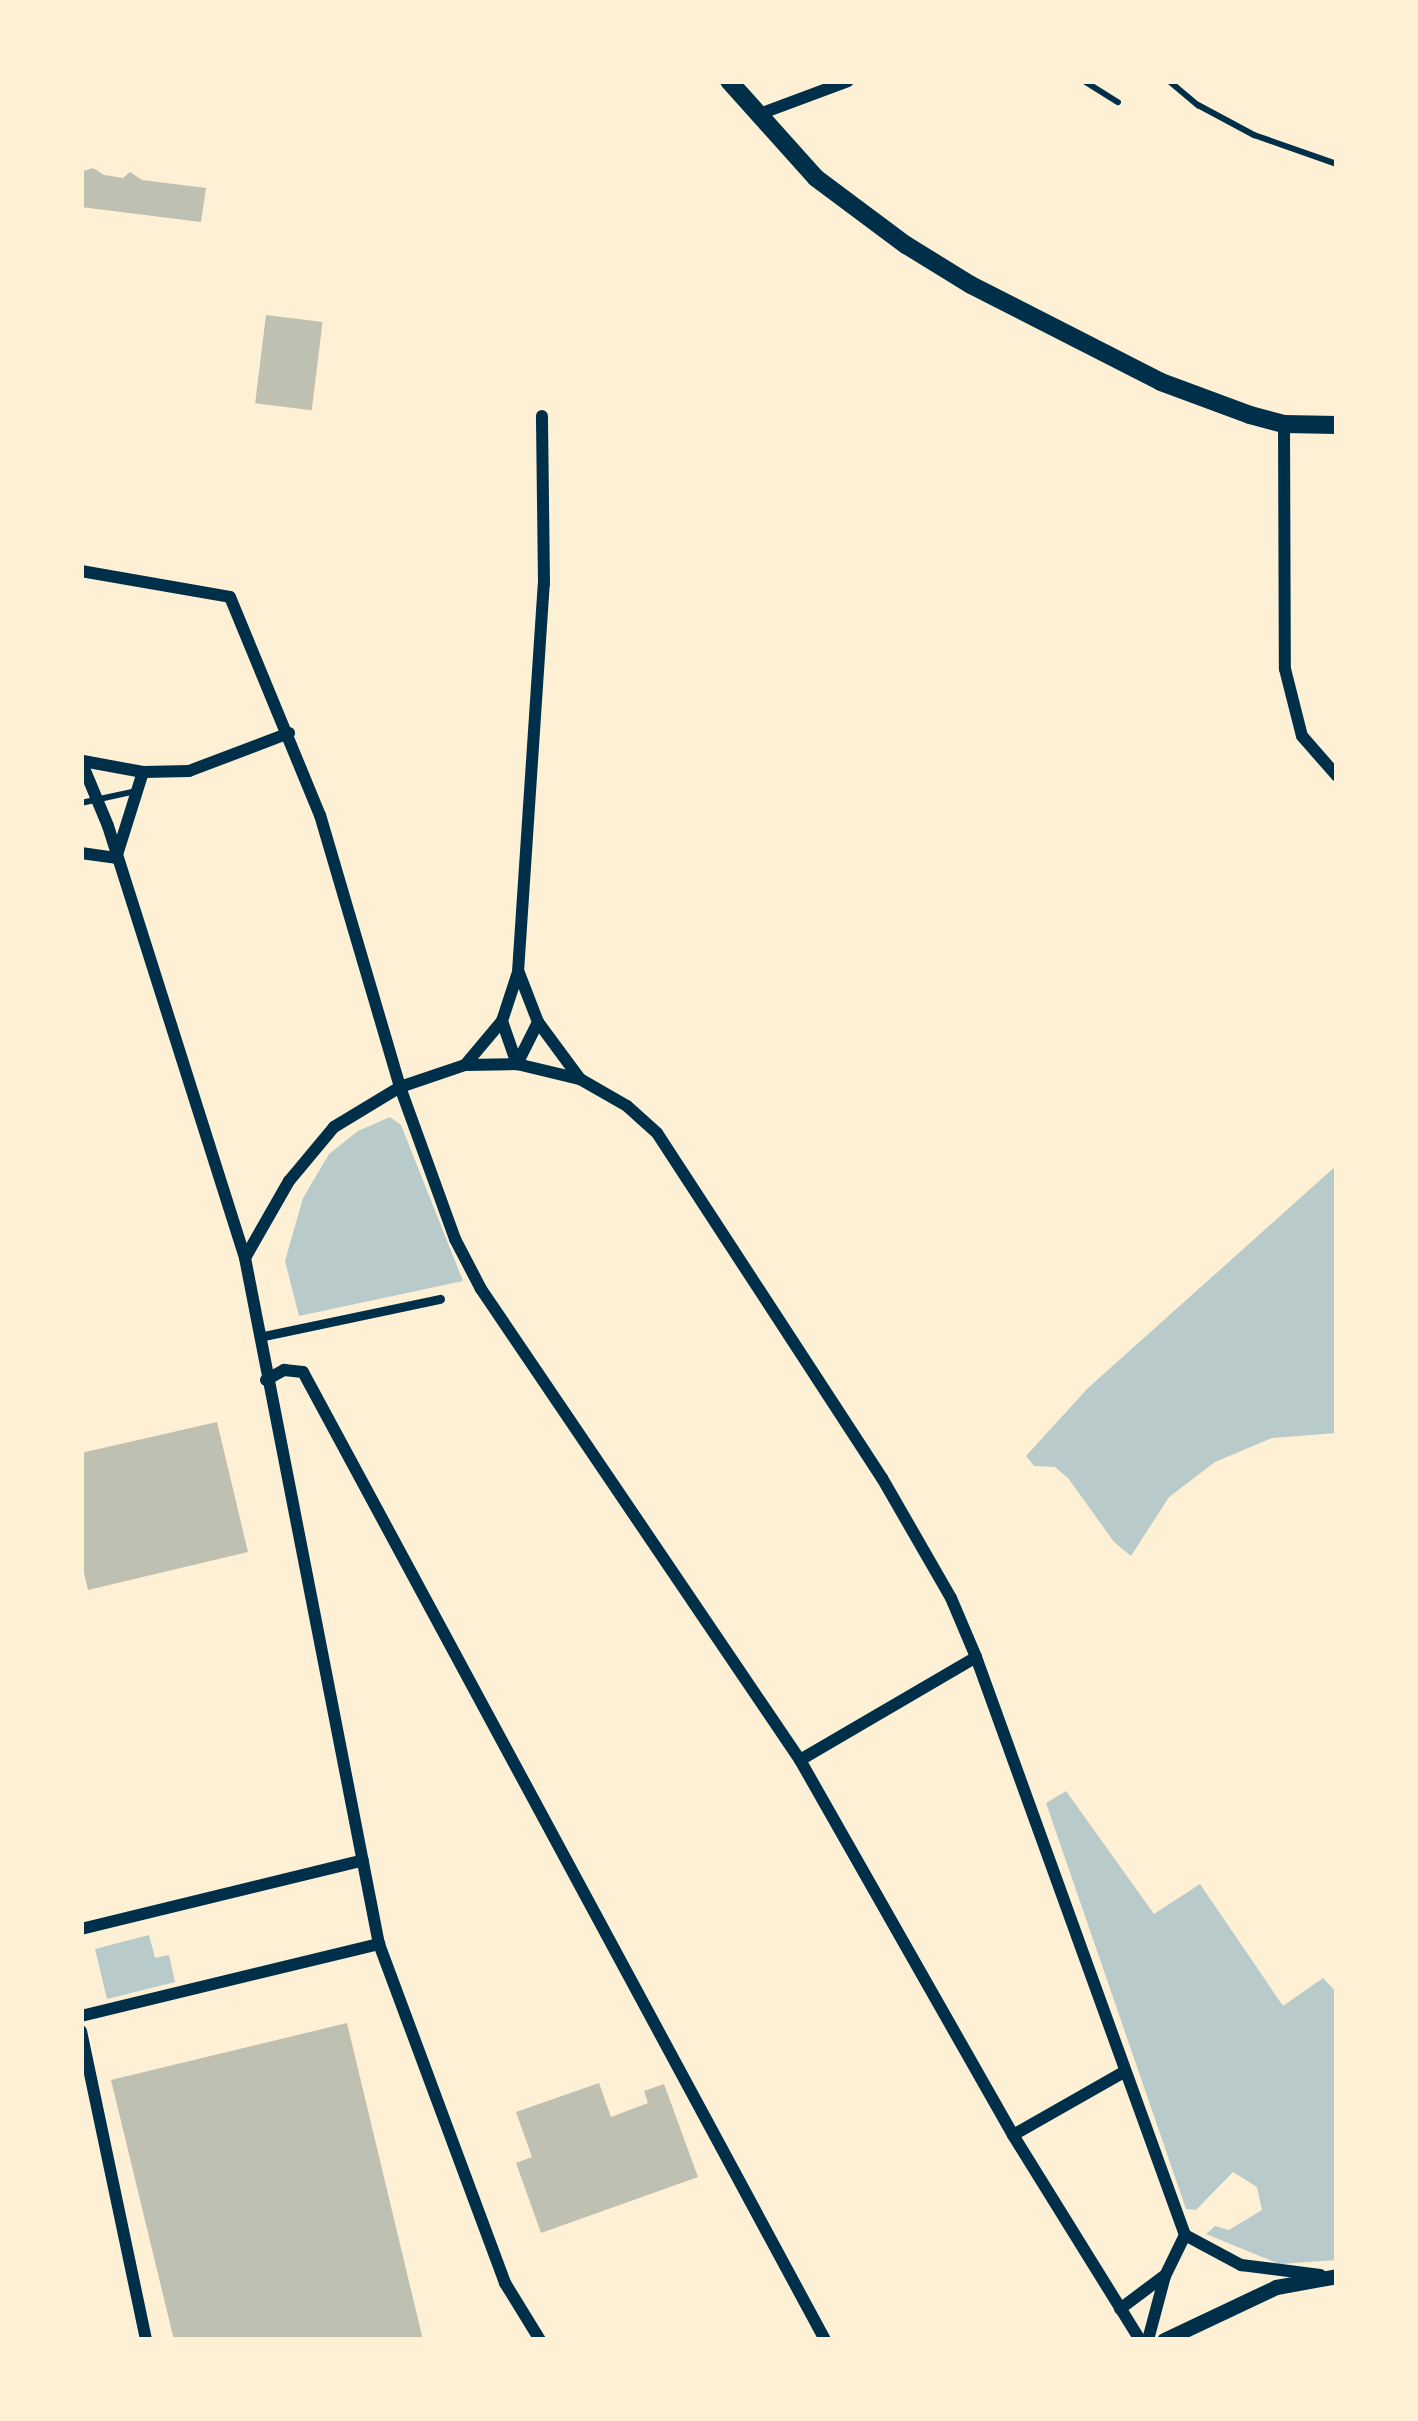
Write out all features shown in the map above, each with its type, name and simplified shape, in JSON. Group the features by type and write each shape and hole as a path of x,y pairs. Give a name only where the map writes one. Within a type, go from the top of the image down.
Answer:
{"main road":[{"path":"729,81 757,115 855,209 954,275 1161,382 1284,424 1337,425"}],"street":[{"path":"757,115 841,82"},
{"path":"465,1065 502,1022 518,972 544,584 542,416"},
{"path":"1284,424 1285,669 1302,736 1337,776"},
{"path":"81,571 230,597 320,814 400,1087 455,1239 481,1289 800,1760 1013,2135 1144,2340"},
{"path":"82,761 143,772 190,772 289,733"},
{"path":"82,761 245,1258 379,1944 479,2221 505,2283 539,2340"},
{"path":"116,858 143,772"},
{"path":"81,853 116,858"},
{"path":"518,972 538,1022 580,1078"},
{"path":"502,1022 517,1064"},
{"path":"517,1064 538,1022"},
{"path":"245,1258 317,1143 400,1087 465,1065 517,1064 580,1078 628,1106 657,1133 882,1478 951,1598 1122,2074 1185,2235 1241,2265 1329,2276"},
{"path":"259,1337 440,1299"},
{"path":"266,1380 284,1370 303,1372 825,2340"},
{"path":"800,1760 976,1657"},
{"path":"81,1929 363,1860"},
{"path":"81,2016 379,1944"},
{"path":"81,2031 146,2340"},
{"path":"1013,2135 1122,2074"},
{"path":"1144,2340 1165,2276 1185,2235"},
{"path":"1120,2308 1165,2276"},
{"path":"1164,2340 1276,2288 1329,2276"}],"lane":[{"path":"1084,81 1118,102"},
{"path":"1168,81 1198,105 1254,135 1337,164"},
{"path":"81,803 137,790"}],"shaded area":[{"path":"390,1117 401,1125 463,1281 299,1316 285,1261 303,1198 329,1154 358,1131"},
{"path":"1337,1165 1337,1433 1272,1438 1215,1462 1169,1497 1131,1556 1114,1542 1068,1478 1055,1467 1034,1466 1026,1456 1088,1388"},
{"path":"1066,1791 1154,1914 1200,1884 1283,2006 1323,1978 1337,1993 1337,2260 1279,2264 1206,2234 1215,2226 1229,2230 1262,2210 1257,2187 1233,2172 1196,2210 1186,2209 1046,1803"},
{"path":"149,1935 155,1958 169,1955 175,1982 107,1999 95,1949"}],"building":[{"path":"93,168 104,175 123,178 130,172 142,180 206,188 201,222 81,207 81,172"},
{"path":"266,315 323,322 312,410 255,403"},
{"path":"217,1422 248,1552 88,1590 81,1560 81,1453"},
{"path":"347,2023 423,2340 174,2340 111,2080"},
{"path":"599,2083 611,2117 648,2103 644,2091 664,2084 698,2177 541,2233 516,2163 532,2157 516,2112"}]}
